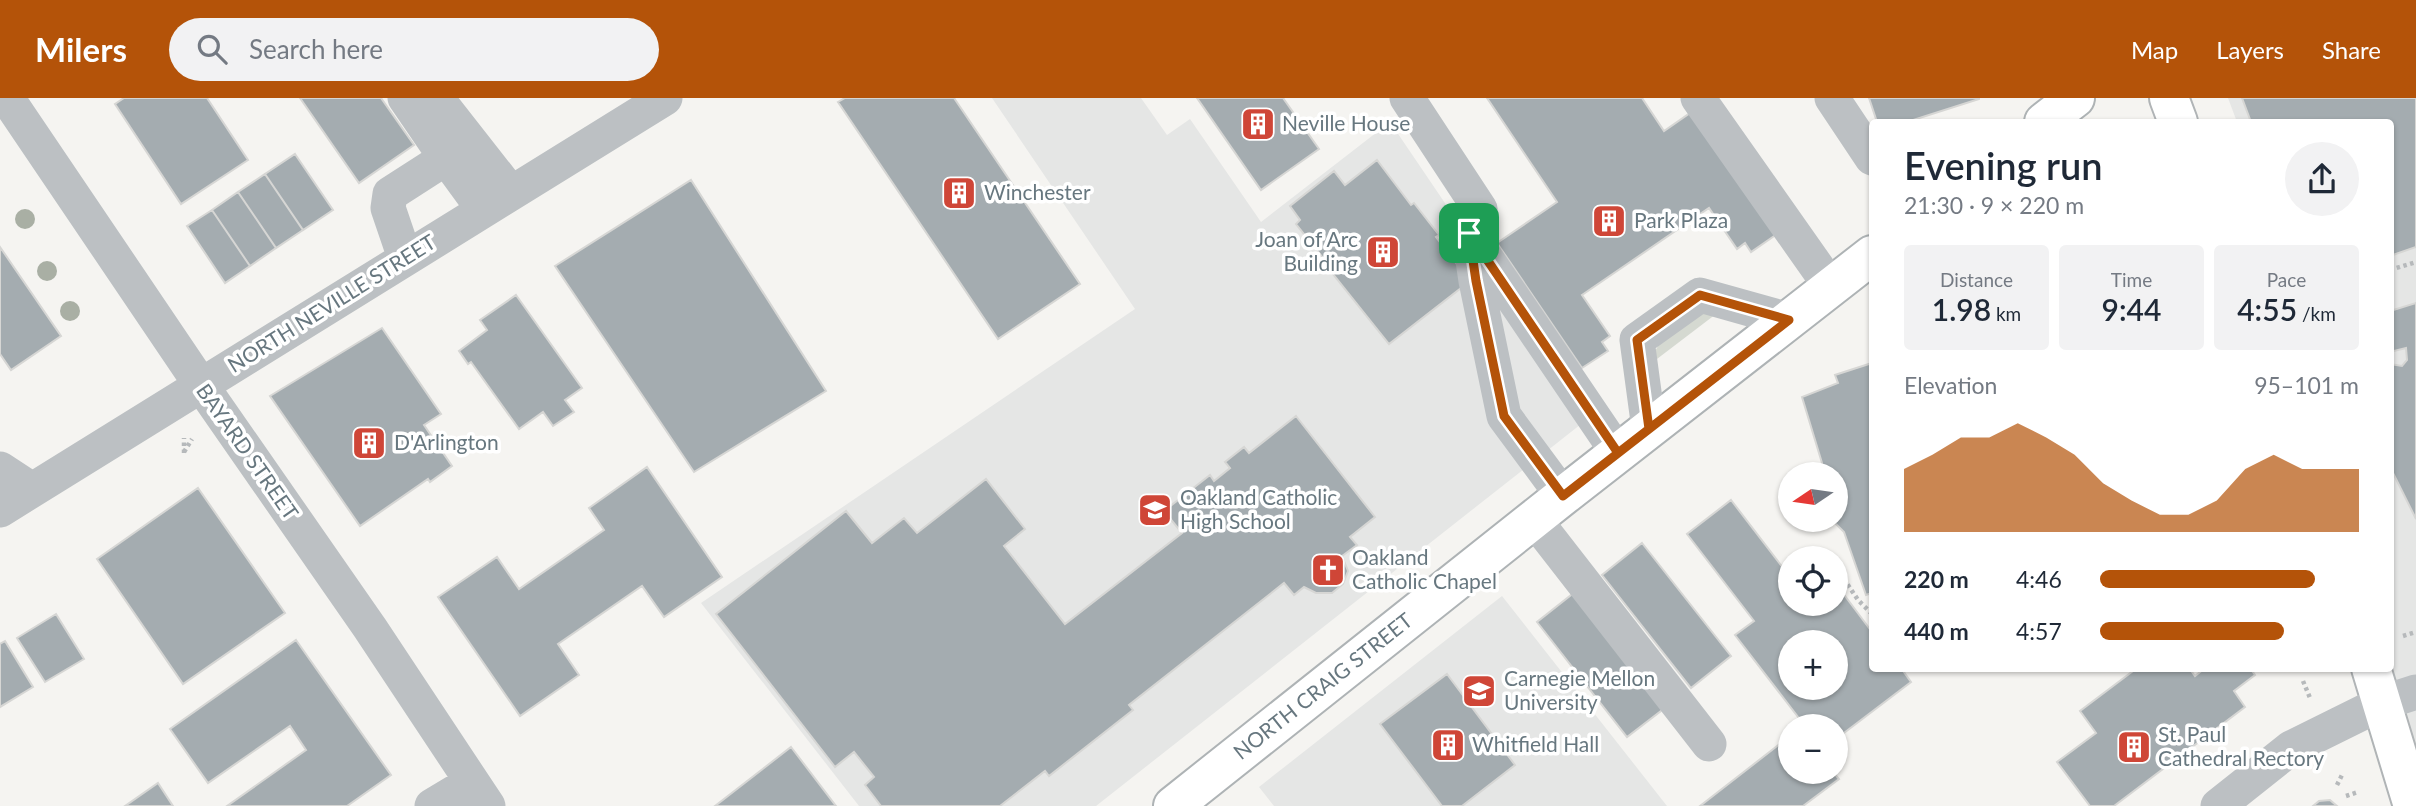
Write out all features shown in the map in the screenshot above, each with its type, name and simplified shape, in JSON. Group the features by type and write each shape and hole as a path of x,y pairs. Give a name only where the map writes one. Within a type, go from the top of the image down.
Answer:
{"main road":[{"path":"2048,119 2075,98"},
{"path":"2169,98 2177,119"},
{"name":"NORTH CRAIG STREET","path":"1173,806 1869,257"},
{"path":"2389,688 2413,806"}],"street":[{"name":"BAYARD STREET","path":"7,98 201,385 370,628 480,794"},
{"name":"NORTH NEVILLE STREET","path":"0,510 665,98"},
{"path":"1407,98 1480,209 1469,233 1476,281 1504,416 1563,496"},
{"path":"1698,98 1831,287"},
{"path":"1832,98 1869,154"},
{"path":"422,99 497,202"},
{"path":"422,99 446,158 497,202"},
{"path":"405,258 388,208 390,194 446,158"},
{"path":"1469,233 1618,453"},
{"path":"1649,429 1637,340 1700,295 1789,320"},
{"path":"0,469 32,490"},
{"path":"1534,519 1709,744"},
{"path":"2218,806 2291,748 2389,688"},
{"path":"432,806 480,794"}],"path":[{"path":"2394,269 2416,262"},
{"path":"184,433 184,453 192,439"},
{"path":"1848,585 1869,611"},
{"path":"2403,636 2416,632"},
{"path":"2304,681 2310,698"},
{"path":"2337,785 2342,775"},
{"path":"2346,796 2358,792"}],"shaded area":[{"name":"Oakland Catholic High School","path":"992,98 1141,98 1167,135 1190,119 1261,222 1390,122 1590,417 1096,806 859,806 701,603 1135,309"},
{"path":"2228,98 2416,98 2416,806 2391,672 2394,672 2394,119 2236,119"},
{"path":"1699,314 1716,314 1653,362 1654,354 1663,340"},
{"name":"Carnegie Mellon University","path":"1502,596 1667,806 1274,806 1259,787"}],"building":[{"path":"124,98 207,98 248,160 181,204 115,104"},
{"path":"300,98 381,98 414,145 359,183"},
{"name":"Winchester","path":"845,98 954,98 1080,284 998,339 838,102"},
{"name":"Neville House","path":"1197,98 1283,98 1319,149 1261,190"},
{"name":"Park Plaza","path":"1487,98 1642,98 1664,131 1693,111 1777,234 1751,252 1745,243 1737,249 1709,208 1582,295 1610,336 1602,342 1608,351 1582,368 1497,243 1557,202"},
{"path":"1869,98 1979,98 1916,119 1876,119"},
{"path":"2242,98 2416,98 2416,247 2394,255 2394,119 2250,119"},
{"path":"295,154 333,210 303,230 265,174"},
{"name":"Joan of Arc Building","path":"1377,160 1411,205 1414,203 1439,235 1436,237 1470,281 1389,344 1296,224 1300,220 1290,206 1334,171 1345,185"},
{"path":"265,174 303,230 276,248 238,192"},
{"path":"691,180 826,391 694,472 555,266"},
{"path":"238,192 276,248 250,266 212,210"},
{"path":"212,210 250,266 225,283 187,226"},
{"path":"0,247 61,336 11,370 0,354"},
{"path":"516,295 582,388 565,400 574,412 553,426 543,412 519,429 471,362 468,364 459,351 487,330 480,320"},
{"path":"2416,303 2416,519 2394,475 2394,365 2402,366 2407,360 2406,348 2394,351 2394,310"},
{"name":"D'Arlington","path":"382,328 441,414 424,425 452,466 430,482 428,479 360,526 270,396"},
{"path":"1869,364 1869,594 1866,595 1844,532 1848,532 1848,462 1822,462 1802,397 1838,383 1835,375"},
{"name":"Oakland Catholic High School","path":"1296,416 1375,517 1350,537 1357,545 1342,556 1348,571 1343,584 1332,593 1316,593 1304,587 1294,595 1284,583 1129,705 1133,710 1049,776 1045,771 1000,806 881,806 865,785 874,777 854,752 835,767 716,614 846,511 872,543 904,518 917,533 986,479 1025,529 1004,546 1065,624 1182,533 1164,511 1210,475 1214,481 1230,468 1225,462 1244,447 1249,453"},
{"path":"647,467 722,577 664,617 642,586 558,644 579,675 520,716 438,597 497,557 519,589 604,530 589,508"},
{"path":"198,488 285,613 183,684 97,559"},
{"path":"1731,500 1778,561 1778,616 1848,616 1848,600 1869,628 1869,672 1904,672 1911,682 1848,730 1848,714 1796,714 1785,700 1848,700 1848,630 1778,630 1778,691 1735,635 1754,621 1687,534"},
{"path":"1642,543 1731,656 1691,688 1602,575"},
{"path":"1580,588 1670,704 1627,737 1537,622"},
{"path":"56,614 84,659 45,682 17,638"},
{"path":"296,640 391,775 347,806 227,806 306,750 290,726 208,783 170,729"},
{"path":"5,641 33,687 0,707 0,644"},
{"name":"St. Paul Cathedral Rectory","path":"2132,672 2192,672 2195,676 2200,672 2253,672 2255,675 2234,691 2245,707 2114,806 2090,806 2057,762 2096,733 2080,711"},
{"name":"Whitfield Hall","path":"1447,674 1515,765 1462,806 1442,806 1380,724"},
{"path":"1778,745 1778,784 1832,784 1803,806 1700,806"},
{"path":"791,747 836,806 715,806"},
{"path":"158,783 173,806 125,806"},
{"path":"2330,800 2337,806 2313,806 2319,801"}],"place":[{"name":"Neville House","path":"1258,124"},
{"name":"Winchester","path":"959,193"},
{"name":"Park Plaza","path":"1609,221"},
{"name":"Joan of Arc Building","path":"1383,252"},
{"name":"D'Arlington","path":"369,443"},
{"name":"Oakland Catholic High School","path":"1155,510"},
{"name":"Oakland Catholic Chapel","path":"1328,570"},
{"name":"Carnegie Mellon University","path":"1479,691"},
{"name":"Whitfield Hall","path":"1448,745"},
{"name":"St. Paul Cathedral Rectory","path":"2134,747"}],"route":[{"path":"1469,233 1618,453 1649,429 1637,340 1700,295 1789,320 1563,496 1504,416 1476,281 1469,233"}]}
